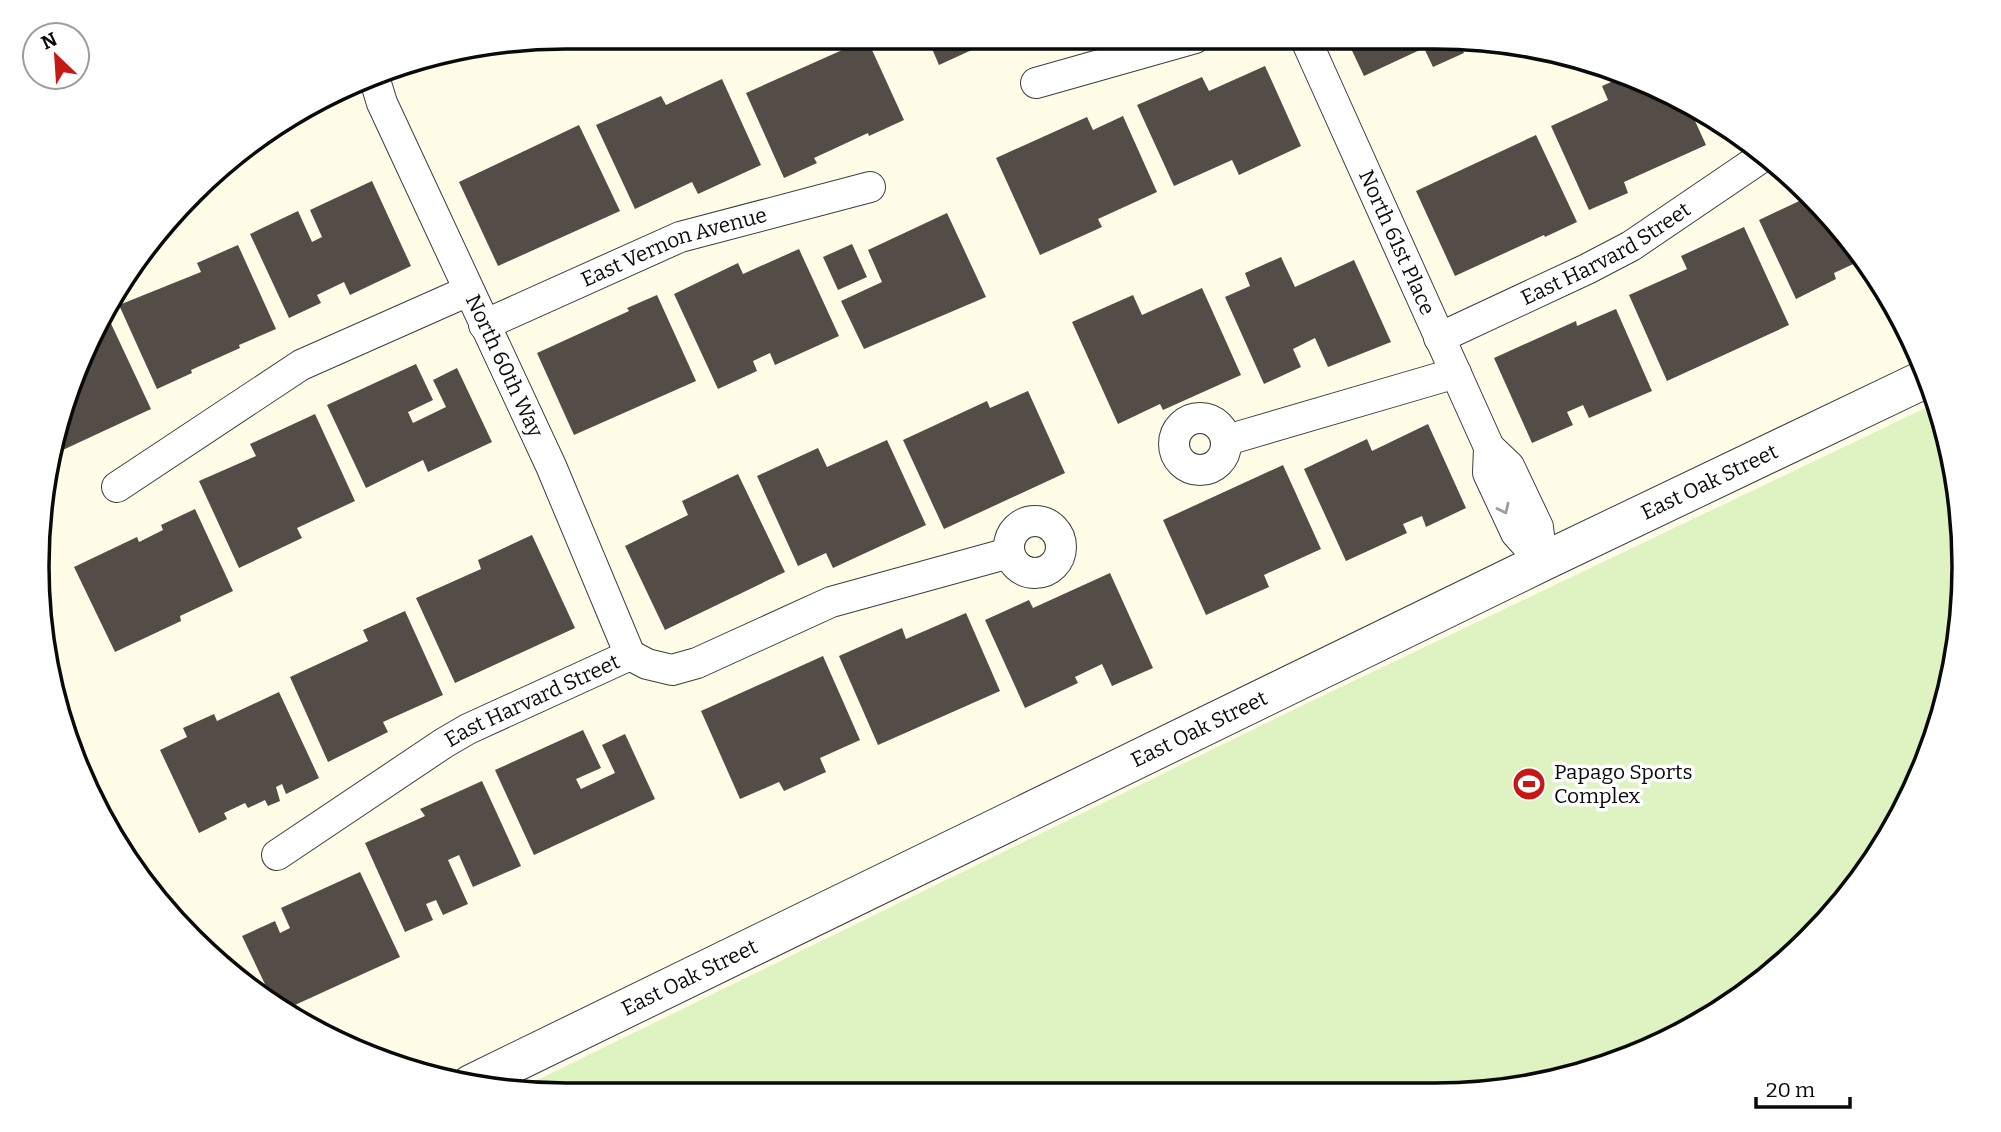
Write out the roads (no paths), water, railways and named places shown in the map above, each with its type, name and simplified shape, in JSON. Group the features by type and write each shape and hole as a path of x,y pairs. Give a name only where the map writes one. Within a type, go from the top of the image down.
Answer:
{"street":[{"path":"1035,83 1153,49"},
{"name":"North 61st Place","path":"1311,49 1489,447 1509,466 1538,527 1542,562"},
{"name":"North 60th Way","path":"377,85 382,103 468,291 551,466 630,655"},
{"name":"East Harvard Street","path":"1439,338 1587,270 1631,246 1756,161"},
{"name":"East Vernon Avenue","path":"484,325 680,237 870,187"},
{"path":"117,487 301,365 468,291"},
{"path":"1227,440 1456,373"},
{"name":"East Oak Street","path":"487,1077 1542,562 1918,382"},
{"name":"East Harvard Street","path":"277,855 468,729 630,655 647,664 672,670 697,663 831,602 1009,553"}],"place":[{"name":"Papago Sports Complex","path":"1529,784"}]}
